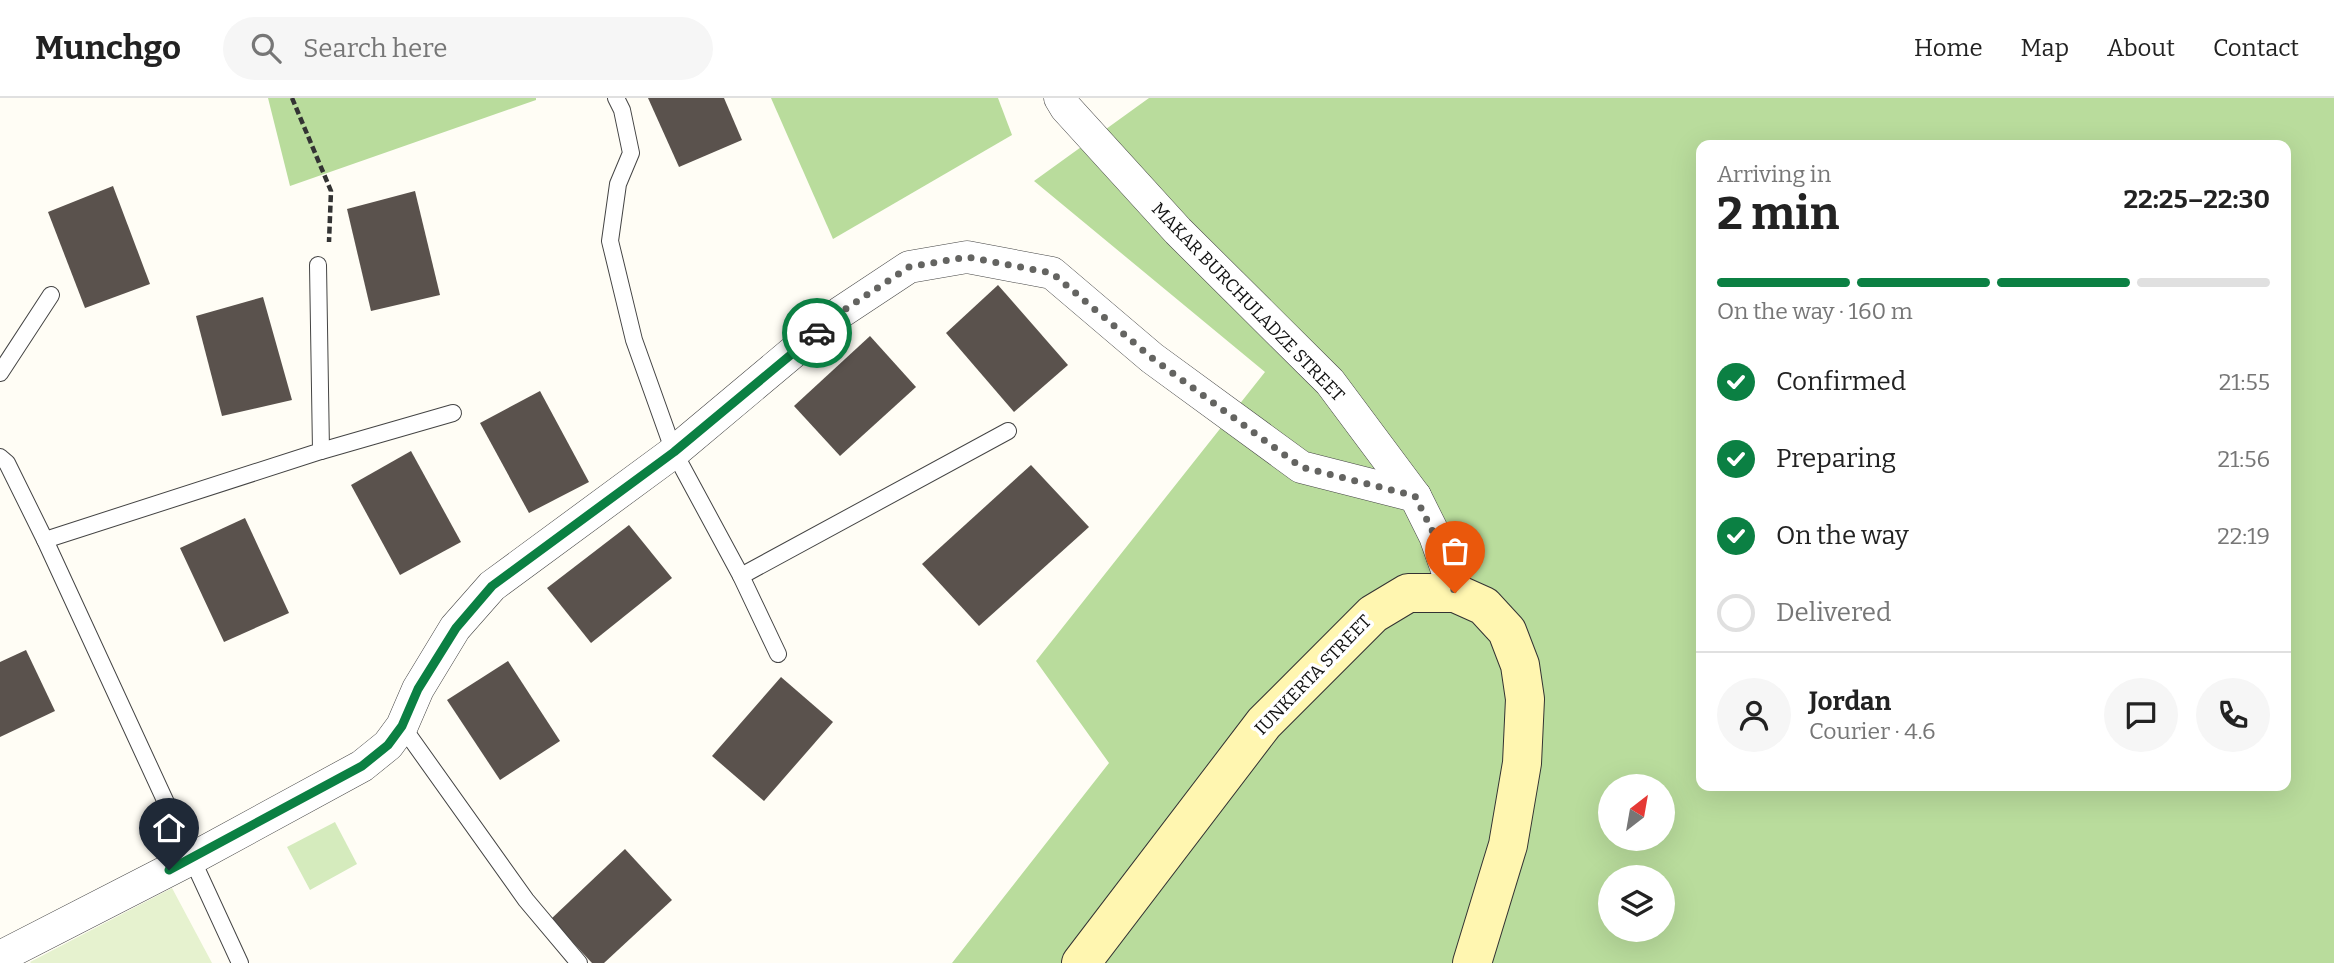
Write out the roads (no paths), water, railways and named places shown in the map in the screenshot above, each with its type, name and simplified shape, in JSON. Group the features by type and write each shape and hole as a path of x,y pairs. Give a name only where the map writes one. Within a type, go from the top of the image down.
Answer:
{"main road":[{"name":"IUNKERTA STREET","path":"1081,963 1264,723 1373,614 1408,593 1455,593 1484,606 1507,631 1520,665 1525,699 1522,763 1508,845 1472,963"}],"street":[{"name":"MAKAR BURCHULADZE STREET","path":"1060,98 1066,108 1178,231 1330,382 1415,496 1435,536 1455,593"},
{"path":"0,957 193,858 362,766 388,745 402,726 418,689 456,628 492,586 674,452 841,312 909,267 967,257 1052,273 1152,358 1301,467 1415,496"}],"lane":[{"path":"616,98 622,110 631,153 618,184 610,241 634,340 674,452 741,576 778,654"},
{"path":"318,265 321,451"},
{"path":"0,373 51,295"},
{"path":"45,540 321,451 453,413"},
{"path":"741,576 1008,431"},
{"path":"0,457 7,463 45,540 240,963"},
{"path":"402,726 526,900 579,963"}]}
